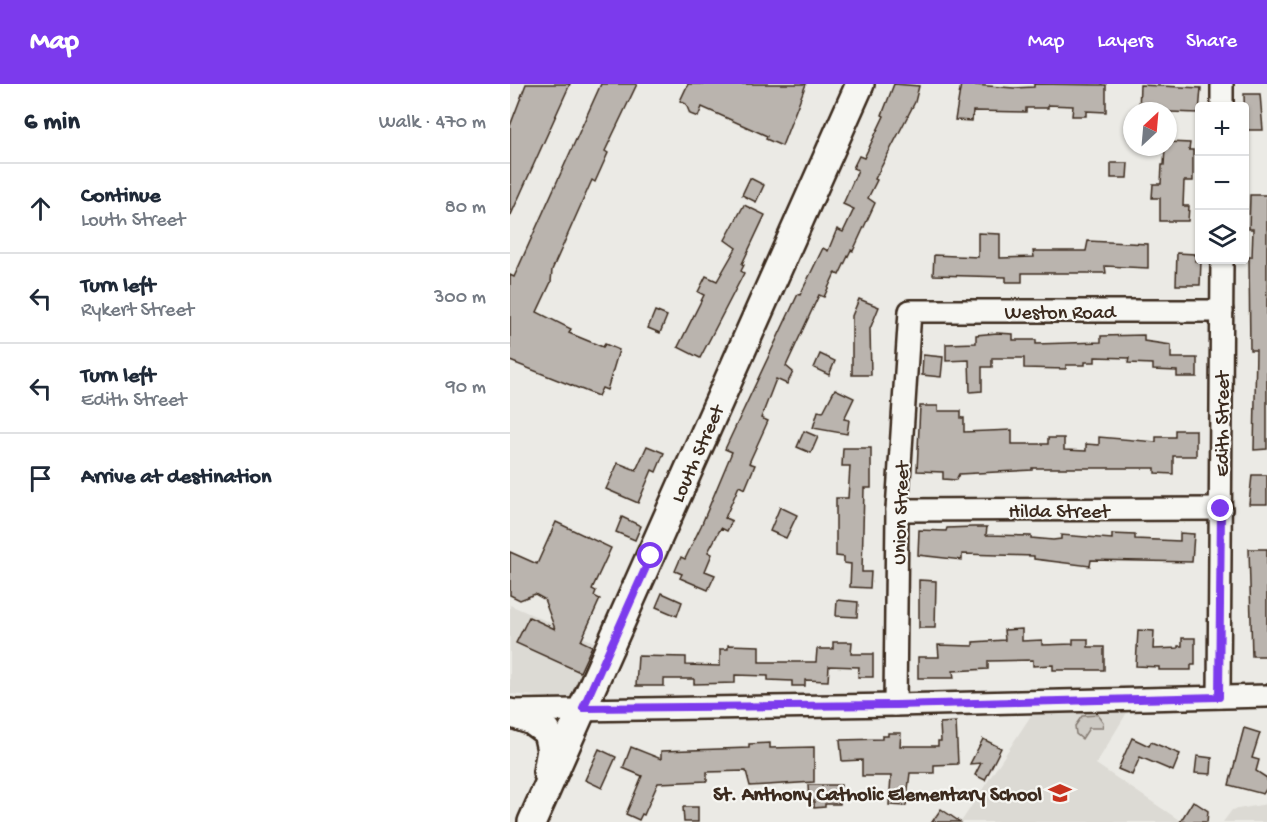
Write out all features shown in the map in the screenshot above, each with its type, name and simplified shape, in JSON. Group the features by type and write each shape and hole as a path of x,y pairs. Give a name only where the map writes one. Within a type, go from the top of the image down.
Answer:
{"main road":[{"name":"Louth Street","path":"536,814 860,84"},
{"path":"510,712 532,722 550,738 549,766 536,814"}],"street":[{"path":"1222,84 1222,102"},
{"name":"Edith Street","path":"1219,697 1222,264"},
{"name":"Weston Road","path":"909,321 910,311 1222,311"},
{"name":"Union Street","path":"895,705 897,510 909,321"},
{"name":"Hilda Street","path":"897,510 1221,509"},
{"path":"510,712 583,708 895,705 1267,696"}],"shaded area":[{"path":"510,605 596,643 570,699 510,694"},
{"name":"St. Anthony Catholic Elementary School","path":"1129,709 1096,764 1182,822 961,822 1032,714"},
{"path":"1098,715 1103,722 1102,728 1089,728 1082,739 1076,734 1075,726 1082,716"},
{"path":"1267,804 1267,822 1223,822 1232,810"}],"building":[{"path":"526,84 570,84 510,217 510,126"},
{"path":"601,84 637,84 605,151 608,153 595,182 592,180 552,270 551,282 537,312 571,329 569,333 603,347 605,344 619,350 607,390 602,388 598,396 510,361 510,275 514,277"},
{"path":"688,84 806,84 782,146 766,139 767,136 702,107 698,117 690,114 686,104 680,101"},
{"path":"894,84 919,86 915,102 875,179 877,180 868,198 875,203 853,251 851,250 839,275 835,273 824,297 819,295 786,366 793,372 787,384 776,379 761,418 768,421 749,463 755,465 745,489 739,486 725,518 732,521 727,531 721,528 708,552 712,554 705,571 715,575 708,590 680,578 682,574 675,571 681,557 685,559 701,526 732,452 725,449 798,294 800,295 823,248 828,251 837,229 843,232 854,209 843,204 858,170 853,168 859,156 864,158 884,116 882,115"},
{"path":"961,84 1014,88 1034,87 1034,84 1106,85 1106,112 1086,111 1086,116 1072,116 1073,106 1048,105 1048,108 1026,108 1026,112 973,111 972,121 955,120"},
{"path":"1140,85 1201,88 1200,102 1195,102 1195,113 1177,112 1177,102 1139,102"},
{"path":"1244,94 1260,94 1263,130 1249,130 1249,102 1244,102"},
{"path":"1177,142 1190,143 1189,150 1193,150 1193,181 1184,181 1183,206 1189,206 1188,221 1160,221 1160,198 1152,198 1153,184 1161,184 1162,165 1164,165 1164,156 1177,156"},
{"path":"1111,163 1128,163 1127,178 1111,178"},
{"path":"750,178 764,185 756,202 742,195"},
{"path":"1250,195 1267,195 1267,449 1254,450 1256,350 1250,350 1249,257 1252,257 1253,229 1249,229"},
{"path":"744,205 765,215 742,264 744,265 741,271 744,273 700,358 678,347 704,295 698,292 706,276 717,281 736,248 725,240"},
{"path":"978,233 1000,234 1000,258 1034,257 1033,251 1086,251 1088,241 1148,244 1148,268 1105,266 1106,273 1022,273 1022,282 1006,282 1006,277 933,275 934,255 978,257"},
{"path":"1177,253 1195,254 1195,264 1201,264 1200,285 1176,285"},
{"path":"859,299 879,307 870,329 871,375 852,375 852,316"},
{"path":"655,311 667,316 660,333 648,328"},
{"path":"1013,334 1013,340 1036,340 1036,344 1101,342 1101,336 1144,335 1144,341 1171,345 1171,358 1197,358 1197,377 1177,377 1177,371 1153,370 1153,364 1128,363 1129,358 1095,357 1095,362 1085,362 1085,365 1066,365 1066,369 1024,368 1024,358 992,358 992,367 982,367 982,391 970,392 969,360 946,361 946,344 976,343 976,335"},
{"path":"820,354 835,361 829,375 814,368"},
{"path":"923,355 943,357 941,377 922,375"},
{"path":"835,389 854,398 844,419 849,420 847,434 813,428 818,411 823,412"},
{"path":"920,406 938,406 938,411 961,411 961,418 964,418 964,432 1012,430 1012,444 1048,444 1048,438 1064,438 1064,450 1086,451 1086,444 1099,445 1099,437 1156,442 1156,437 1175,437 1175,430 1196,430 1196,456 1173,456 1173,474 1155,473 1155,468 1032,468 1032,470 959,474 956,480 943,479 943,472 917,471"},
{"path":"804,431 818,437 811,453 797,447"},
{"path":"647,446 664,453 656,472 652,470 638,503 606,489 618,463 636,470"},
{"path":"843,448 871,448 871,488 864,488 862,572 871,572 870,588 850,587 851,564 844,563 844,557 836,556 836,498 848,498 850,466 842,466"},
{"path":"1252,475 1267,475 1267,504 1249,504"},
{"path":"780,507 797,515 786,538 770,531"},
{"path":"622,517 641,526 635,540 616,532"},
{"path":"556,522 611,548 592,589 596,591 594,596 600,599 581,641 592,646 580,672 516,643 529,617 555,629 544,599 535,594 520,600 510,595 510,552 537,564"},
{"path":"987,527 986,535 1031,536 1031,538 1053,540 1061,539 1061,535 1112,539 1112,534 1135,535 1135,539 1180,541 1180,533 1194,534 1192,562 1091,560 1090,566 1034,559 1034,556 962,554 962,560 918,555 919,530 946,531 947,528"},
{"path":"1249,549 1267,549 1267,656 1252,656"},
{"path":"919,580 936,581 935,628 919,628"},
{"path":"662,593 682,602 677,616 656,607"},
{"path":"837,600 858,602 857,617 836,616"},
{"path":"1022,629 1022,641 1042,640 1042,645 1073,644 1073,639 1088,639 1088,647 1104,647 1104,670 1053,670 1053,665 1033,666 1033,660 988,661 988,669 953,671 954,678 918,678 918,657 939,657 938,645 973,646 973,642 1005,640 1004,630"},
{"path":"1138,630 1154,631 1153,649 1178,648 1182,646 1182,638 1195,638 1195,665 1191,665 1191,670 1159,670 1159,667 1136,666"},
{"path":"833,642 852,642 851,654 873,654 873,677 858,677 859,667 829,666 828,681 805,680 805,686 792,686 792,681 768,680 768,676 735,675 735,683 694,684 694,679 664,679 664,686 636,686 638,656 686,657 686,665 720,666 720,649 728,649 728,645 759,646 759,662 816,662 817,649 833,649"},
{"path":"956,722 958,764 934,765 934,773 910,773 906,806 889,805 891,776 862,776 862,760 842,761 840,740 882,739 882,736 888,736 888,733 901,733 900,746 938,746 938,741 941,741 940,723"},
{"path":"1244,728 1260,733 1252,758 1259,760 1256,771 1267,778 1267,788 1263,794 1229,785"},
{"path":"1132,738 1149,746 1151,742 1180,754 1173,771 1140,757 1132,775 1118,769"},
{"path":"983,739 1001,748 985,780 975,775 981,763 970,764"},
{"path":"770,743 770,748 814,747 814,782 750,786 746,771 707,772 707,781 658,783 644,815 642,814 639,820 626,814 642,776 623,768 631,747 661,759 661,751 749,748 749,744"},
{"path":"599,749 616,757 602,788 585,780"},
{"path":"1197,756 1212,758 1211,774 1195,773"},
{"path":"808,785 841,785 840,804 825,804 825,807 814,808 814,801 809,802"},
{"path":"1193,801 1208,811 1207,822 1180,822"},
{"path":"683,807 698,807 698,822 684,822"},
{"path":"941,809 960,822 932,822"}],"place":[{"name":"St. Anthony Catholic Elementary School","path":"1060,793"}],"route":[{"path":"651,556 583,708 895,705 1219,697 1221,509"}]}
